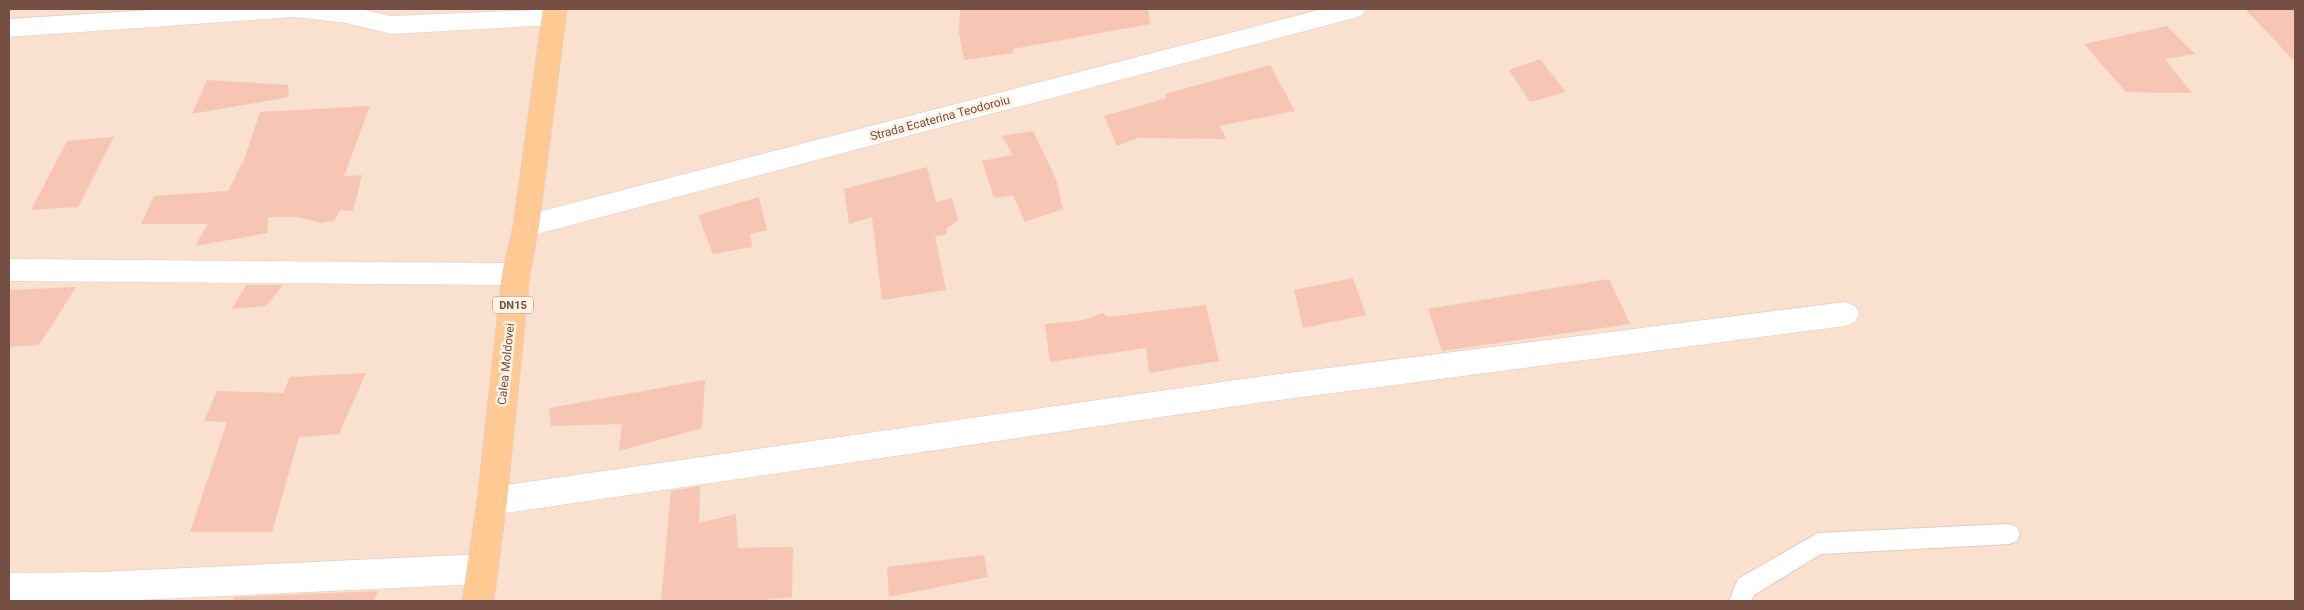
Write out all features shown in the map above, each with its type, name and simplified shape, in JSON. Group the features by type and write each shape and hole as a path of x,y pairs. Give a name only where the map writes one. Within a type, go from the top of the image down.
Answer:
{"main road":[{"name":"Calea Moldovei","path":"478,601 492,501 516,274 526,226 554,12"}],"street":[{"path":"9,28 292,9"},
{"path":"296,9 346,14 390,26 554,12"},
{"name":"Strada Ecaterina Teodoroiu","path":"526,226 1354,9"},
{"path":"9,270 516,274"},
{"path":"492,501 1264,389 1845,314"},
{"path":"9,588 100,588 482,568"}],"lane":[{"path":"1740,601 1746,587 1818,544 2009,534"}],"shaded area":[{"path":"9,9 2295,9 2295,601 9,601"}],"building":[{"path":"960,9 1148,9 1150,24 1013,49 1014,53 964,60 959,33"},
{"path":"2245,9 2295,9 2295,62"},
{"path":"2167,26 2195,54 2165,59 2192,93 2126,92 2084,44"},
{"path":"1540,59 1566,92 1530,102 1509,70"},
{"path":"1270,65 1295,111 1219,126 1227,139 1138,138 1117,146 1104,116 1167,98 1165,94"},
{"path":"207,80 288,85 289,97 192,114"},
{"path":"370,106 344,176 362,175 353,211 340,210 334,221 321,223 298,217 268,217 267,233 195,246 208,224 141,224 154,196 228,191 244,160 260,112"},
{"path":"1033,131 1056,179 1063,209 1025,222 1013,195 994,198 982,161 1013,155 1002,136"},
{"path":"114,137 78,207 31,210 67,141"},
{"path":"927,167 936,202 952,198 958,220 946,229 947,234 935,236 946,290 882,300 872,217 849,224 844,189"},
{"path":"759,197 767,230 750,234 752,247 713,254 698,215"},
{"path":"1353,278 1366,315 1303,328 1294,290"},
{"path":"1609,279 1630,324 1442,351 1428,309"},
{"path":"246,285 283,285 266,306 232,309"},
{"path":"76,287 39,345 9,347 9,290"},
{"path":"1206,305 1219,361 1149,373 1146,348 1050,362 1045,324 1084,320 1103,313 1108,317"},
{"path":"366,373 339,434 299,437 272,532 190,532 227,422 204,421 217,391 283,393 290,377"},
{"path":"705,380 702,428 619,451 622,424 551,426 549,408"},
{"path":"700,486 699,523 736,514 738,548 793,547 792,597 755,601 661,601 671,491"},
{"path":"984,555 988,577 889,597 887,567"},
{"path":"378,591 374,601 232,601 234,597"}]}
